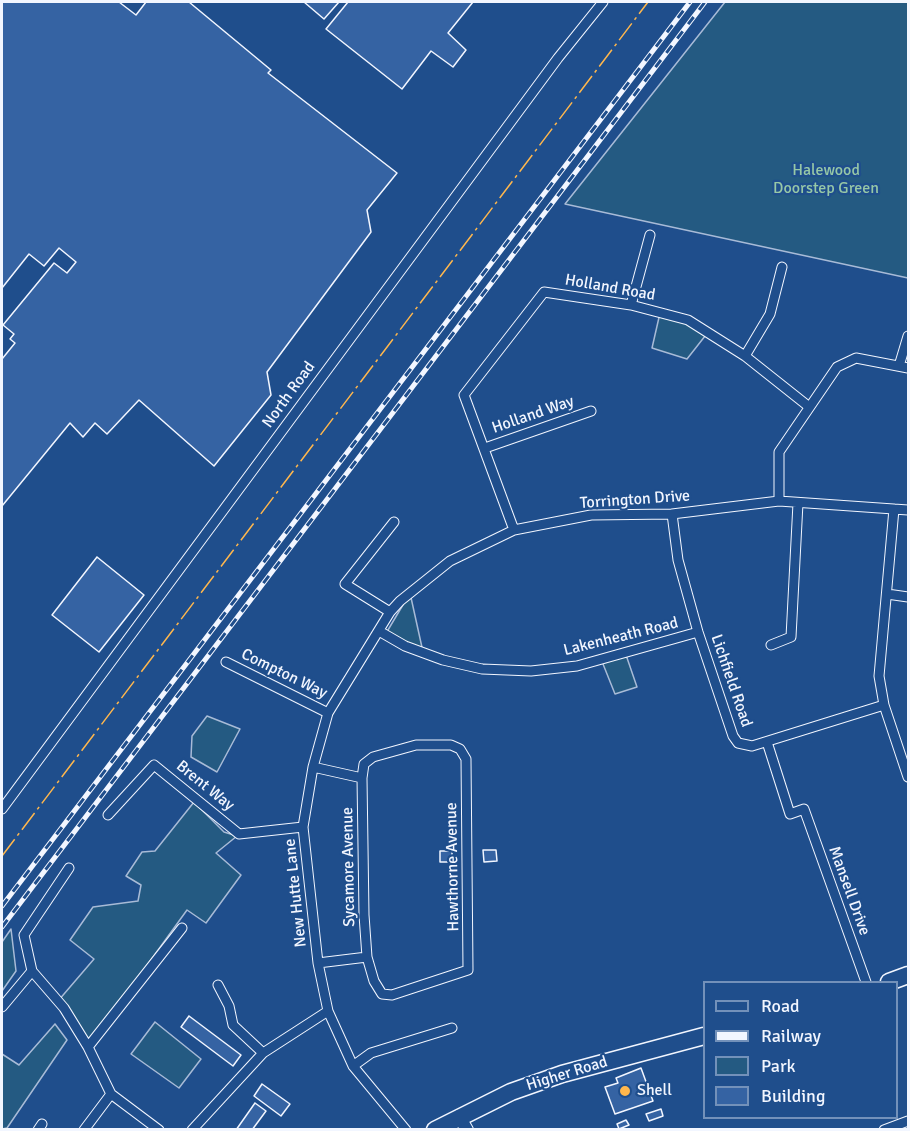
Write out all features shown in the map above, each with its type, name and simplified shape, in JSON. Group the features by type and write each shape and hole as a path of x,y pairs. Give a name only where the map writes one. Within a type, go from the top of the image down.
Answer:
{"highway":[{"path":"892,981 909,975"},
{"name":"Higher Road","path":"435,1130 463,1123 511,1092 562,1074 703,1037"}],"street":[{"name":"North Road","path":"2,809 558,58 603,2"},
{"path":"630,305 650,235"},
{"path":"746,356 770,314 782,267"},
{"name":"Holland Road","path":"514,530 464,395 544,292 630,305 688,320 746,356 808,406"},
{"path":"779,501 779,452 808,406 837,367 856,358 904,367 909,336"},
{"name":"Holland Way","path":"485,448 591,411"},
{"name":"Torrington Drive","path":"390,612 400,601 450,561 514,530 591,515 672,514 779,501 909,510"},
{"path":"771,645 791,637 798,503"},
{"path":"894,509 879,676 884,705 909,777"},
{"name":"Lichfield Road","path":"672,514 678,560 698,632 733,736 738,743 747,747 767,742 884,705"},
{"path":"390,612 345,584 394,522"},
{"path":"887,594 909,597"},
{"name":"New Hutte Lane","path":"390,612 328,713 313,767 303,827 318,963 328,1011 353,1066 406,1130"},
{"name":"Lakenheath Road","path":"379,631 405,646 453,662 482,669 531,671 577,666 698,632"},
{"name":"Compton Way","path":"226,662 328,713"},
{"name":"Mansell Drive","path":"767,742 790,814 804,809 866,981"},
{"name":"Hawthorne Avenue","path":"362,778 364,764 373,757 416,745 452,745 460,749 466,759 468,970 392,995 382,994 374,981 367,957"},
{"name":"Brent Way","path":"108,815 154,765 239,834 303,827"},
{"path":"313,767 362,778"},
{"name":"Sycamore Avenue","path":"362,778 364,915 367,957"},
{"path":"69,868 24,935 32,971 64,1008 88,1047 111,1094 159,1130"},
{"path":"88,1047 182,928"},
{"path":"318,963 367,957"},
{"path":"2,1007 32,971"},
{"path":"218,985 229,1006 233,1025 263,1053"},
{"path":"192,1130 263,1053 328,1011"},
{"path":"353,1066 371,1053 452,1028"},
{"path":"84,1130 111,1094"},
{"path":"884,1130 909,1121"}],"green space":[{"name":"Halewood Doorstep Green","path":"725,2 908,2 908,278 565,204"},
{"path":"660,313 709,331 687,359 652,348"},
{"path":"410,593 423,652 385,635"},
{"path":"625,652 637,687 615,694 601,659"},
{"path":"207,716 240,729 217,772 191,757 192,736"},
{"path":"194,802 224,832 237,836 216,853 241,875 206,923 187,910 88,1047 58,1001 94,959 70,940 93,907 138,901 141,885 126,876 142,852 155,851"},
{"path":"11,929 16,971 2,991 2,942"},
{"path":"155,1022 201,1059 179,1088 131,1054"},
{"path":"55,1024 67,1040 7,1128 2,1129 2,1054 19,1065"}],"building":[{"path":"2,2 119,2 136,15 146,2 189,2 271,70 268,73 397,173 367,210 371,232 267,372 271,395 214,466 139,400 107,434 95,423 83,437 70,423 2,506 2,359 15,343 10,339 14,334 3,325 54,263 67,273 76,262 59,248 44,266 29,254 2,288"},
{"path":"304,2 339,2 324,19"},
{"path":"348,2 473,2 448,33 466,50 453,67 431,51 402,89 326,29"},
{"path":"97,557 144,595 99,652 52,615"},
{"path":"483,850 496,850 497,861 484,862"},
{"path":"440,851 452,851 452,862 440,862"},
{"path":"189,1016 241,1055 233,1066 181,1027"},
{"path":"641,1068 653,1101 615,1114 605,1087 618,1083 616,1078"},
{"path":"262,1084 290,1104 281,1116 254,1096"},
{"path":"255,1103 266,1111 252,1130 236,1130"},
{"path":"661,1109 663,1116 649,1121 646,1114"},
{"path":"626,1120 629,1125 619,1129 617,1124"}],"railway":[{"path":"2,906 690,2"},
{"path":"2,927 705,2"}],"power":[{"path":"2,856 648,2"}],"place":[{"name":"Shell","path":"625,1091"}]}
